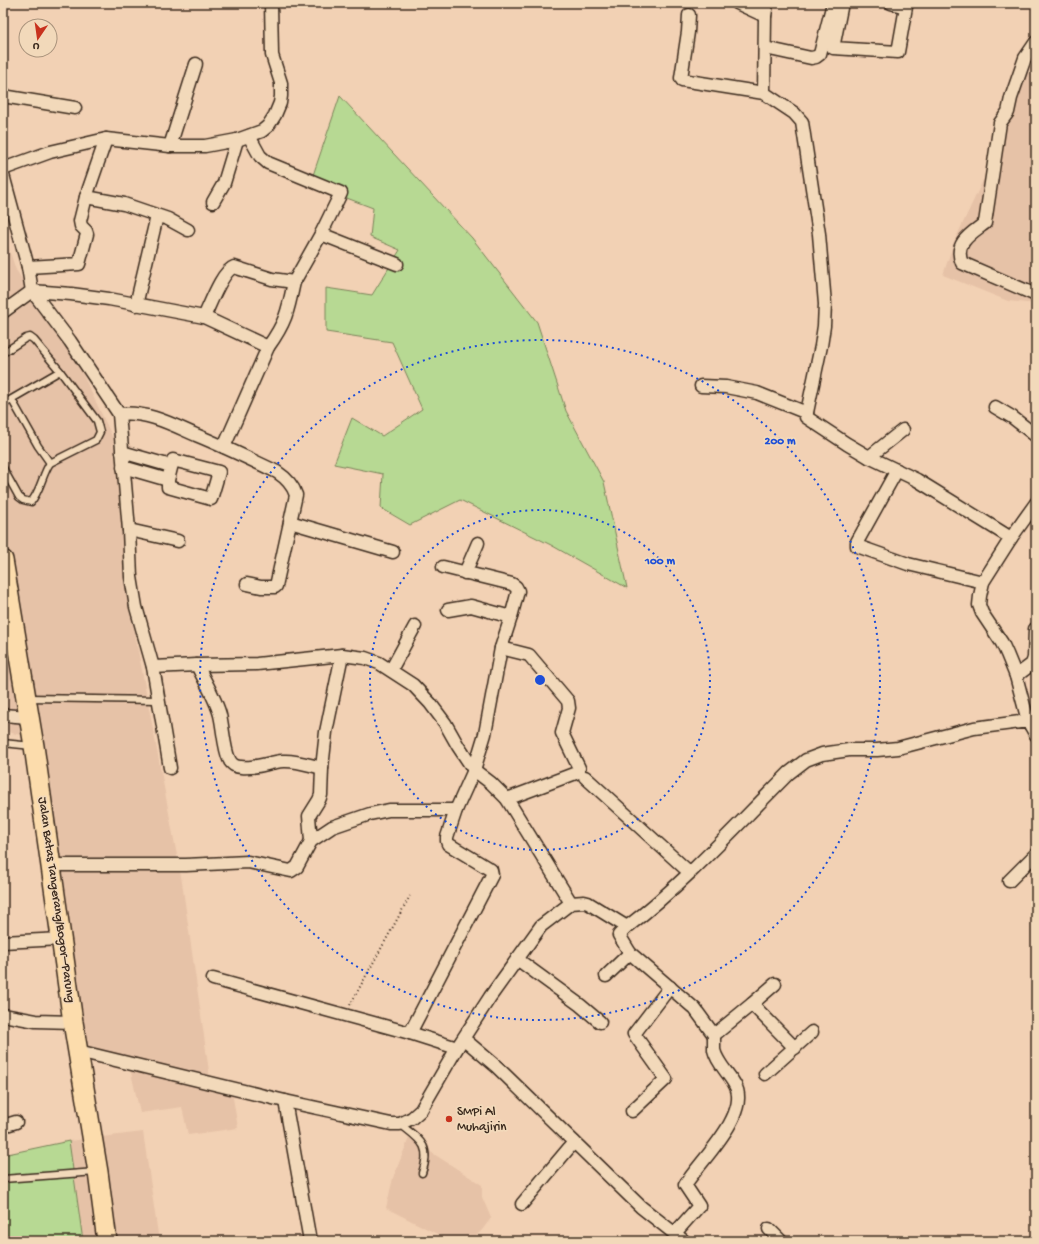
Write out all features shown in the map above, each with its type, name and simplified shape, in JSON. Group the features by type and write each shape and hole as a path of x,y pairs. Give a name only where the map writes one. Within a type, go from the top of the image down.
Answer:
{"main road":[{"name":"Jalan Batas Tangerang/Bogor–Parung","path":"3,560 7,608 34,746 73,1022 98,1172 107,1241"}],"street":[{"path":"3,169 50,152 106,139 170,146 205,146 237,140 262,131 268,126 275,115 280,103 282,90 272,55 271,3"},
{"path":"737,3 765,16"},
{"path":"764,93 765,16 767,3"},
{"path":"765,48 811,58 816,57 820,54 833,3"},
{"path":"842,3 834,48 898,52 906,6 891,3"},
{"path":"689,15 681,78 682,80 764,93 794,113 802,122 819,234 825,304 824,326 807,418 869,457 917,480 1011,538"},
{"path":"1036,42 1025,58 1011,98 1008,112 1000,123 985,223 965,238 961,246 960,253 962,263 1036,295"},
{"path":"170,146 196,64"},
{"path":"3,96 75,108"},
{"path":"224,447 268,348 278,334 285,319 294,282 341,193 268,163 260,156 249,136"},
{"path":"28,267 79,264 87,234 80,224 86,198 106,139"},
{"path":"213,202 224,183 237,140"},
{"path":"3,175 28,267 32,291 70,341 119,414 129,530 131,577 136,607 153,667 170,768"},
{"path":"86,198 124,204 168,219 188,230"},
{"path":"136,305 157,216"},
{"path":"320,234 397,264"},
{"path":"204,317 225,274 231,268 234,267 272,279 294,282"},
{"path":"3,312 32,291 109,299 204,317 268,348"},
{"path":"701,386 726,387 757,393 807,413"},
{"path":"995,407 1012,416 1036,436"},
{"path":"119,414 131,413 148,416 224,447 277,472 293,487 296,495 275,587 261,587 248,584"},
{"path":"869,457 904,430"},
{"path":"122,452 171,466"},
{"path":"173,460 218,471 219,474 211,499 168,487 171,466 173,460"},
{"path":"123,468 168,480"},
{"path":"897,470 857,546 908,564 983,582"},
{"path":"213,979 410,1033 460,1044 497,1067 641,1206 679,1237 699,1206 685,1185 727,1131 739,1099 737,1088 728,1073 718,1061 714,1050 714,1035 695,1008 630,953 619,934 675,887 788,773 806,760 822,754 849,750 898,748 974,728 1033,727 1016,676 1002,643 982,613 979,605 983,582 1011,538 1036,503"},
{"path":"290,522 393,552"},
{"path":"129,530 178,541"},
{"path":"465,573 478,544"},
{"path":"410,1033 492,875 491,870 448,844 447,837 456,810 474,770 485,734 501,648 518,591 512,584 465,573 443,566"},
{"path":"448,610 471,606 511,617"},
{"path":"391,670 415,626"},
{"path":"1016,676 1032,664 1034,658 1034,629"},
{"path":"501,648 529,655 568,701 569,708 562,733 579,768 576,773 507,799"},
{"path":"153,667 257,664 342,656 372,660 379,663 413,685 430,703 445,723 474,770 491,783 507,799 571,903"},
{"path":"311,841 308,816 319,800 326,732 342,656"},
{"path":"198,665 219,712 224,729 229,760 233,765 240,768 282,761 294,761 322,768"},
{"path":"3,714 28,717"},
{"path":"585,777 689,872"},
{"path":"52,866 186,865 248,862 291,871 297,867 311,841 332,827 370,814 389,810 456,810"},
{"path":"1009,881 1036,854"},
{"path":"78,1051 285,1101 391,1124 400,1124 412,1118 421,1110 490,997 542,926 571,903 584,902 627,927"},
{"path":"3,942 62,939"},
{"path":"606,976 630,953"},
{"path":"517,959 580,1005 600,1022"},
{"path":"714,1035 775,984"},
{"path":"632,1111 666,1079 634,1034 670,987"},
{"path":"752,1004 795,1048"},
{"path":"3,1015 36,1022 73,1022"},
{"path":"765,1074 812,1032"},
{"path":"285,1101 310,1241"},
{"path":"3,1126 16,1122"},
{"path":"522,1204 574,1142"},
{"path":"769,1229 781,1241"}],"lane":[{"path":"3,353 30,337 34,340 60,371 98,422 100,432 96,440 50,463 45,470 36,497 31,502 23,500 19,497 3,468"},
{"path":"3,404 60,371"},
{"path":"12,400 38,446 50,463"},
{"path":"25,698 159,700"},
{"path":"3,743 34,746"},
{"path":"400,1124 424,1146 427,1154 422,1173"},
{"path":"3,1179 98,1172"}],"path":[{"path":"345,1015 410,896"}],"shaded area":[{"path":"1015,69 1036,75 1036,304 1008,301 943,275 954,242 1001,142"},
{"path":"3,231 16,270 75,358 113,438 128,597 182,882 211,1085 231,1086 238,1128 188,1135 182,1107 140,1113 130,1068 84,1058 34,738 3,731"},
{"path":"143,1132 159,1241 83,1241 69,1141"},
{"path":"409,1138 482,1185 482,1197 491,1218 471,1241 451,1241 386,1208 393,1178"}],"green space":[{"path":"340,96 472,238 537,322 566,411 604,482 627,588 551,545 460,500 410,525 381,508 383,474 334,464 352,418 382,436 422,409 392,342 326,332 326,288 372,295 400,250 370,237 373,208 310,184"},
{"path":"69,1141 83,1241 3,1241 3,1155"}],"place":[{"name":"SMPi Al Muhajirin","path":"449,1119"}]}
